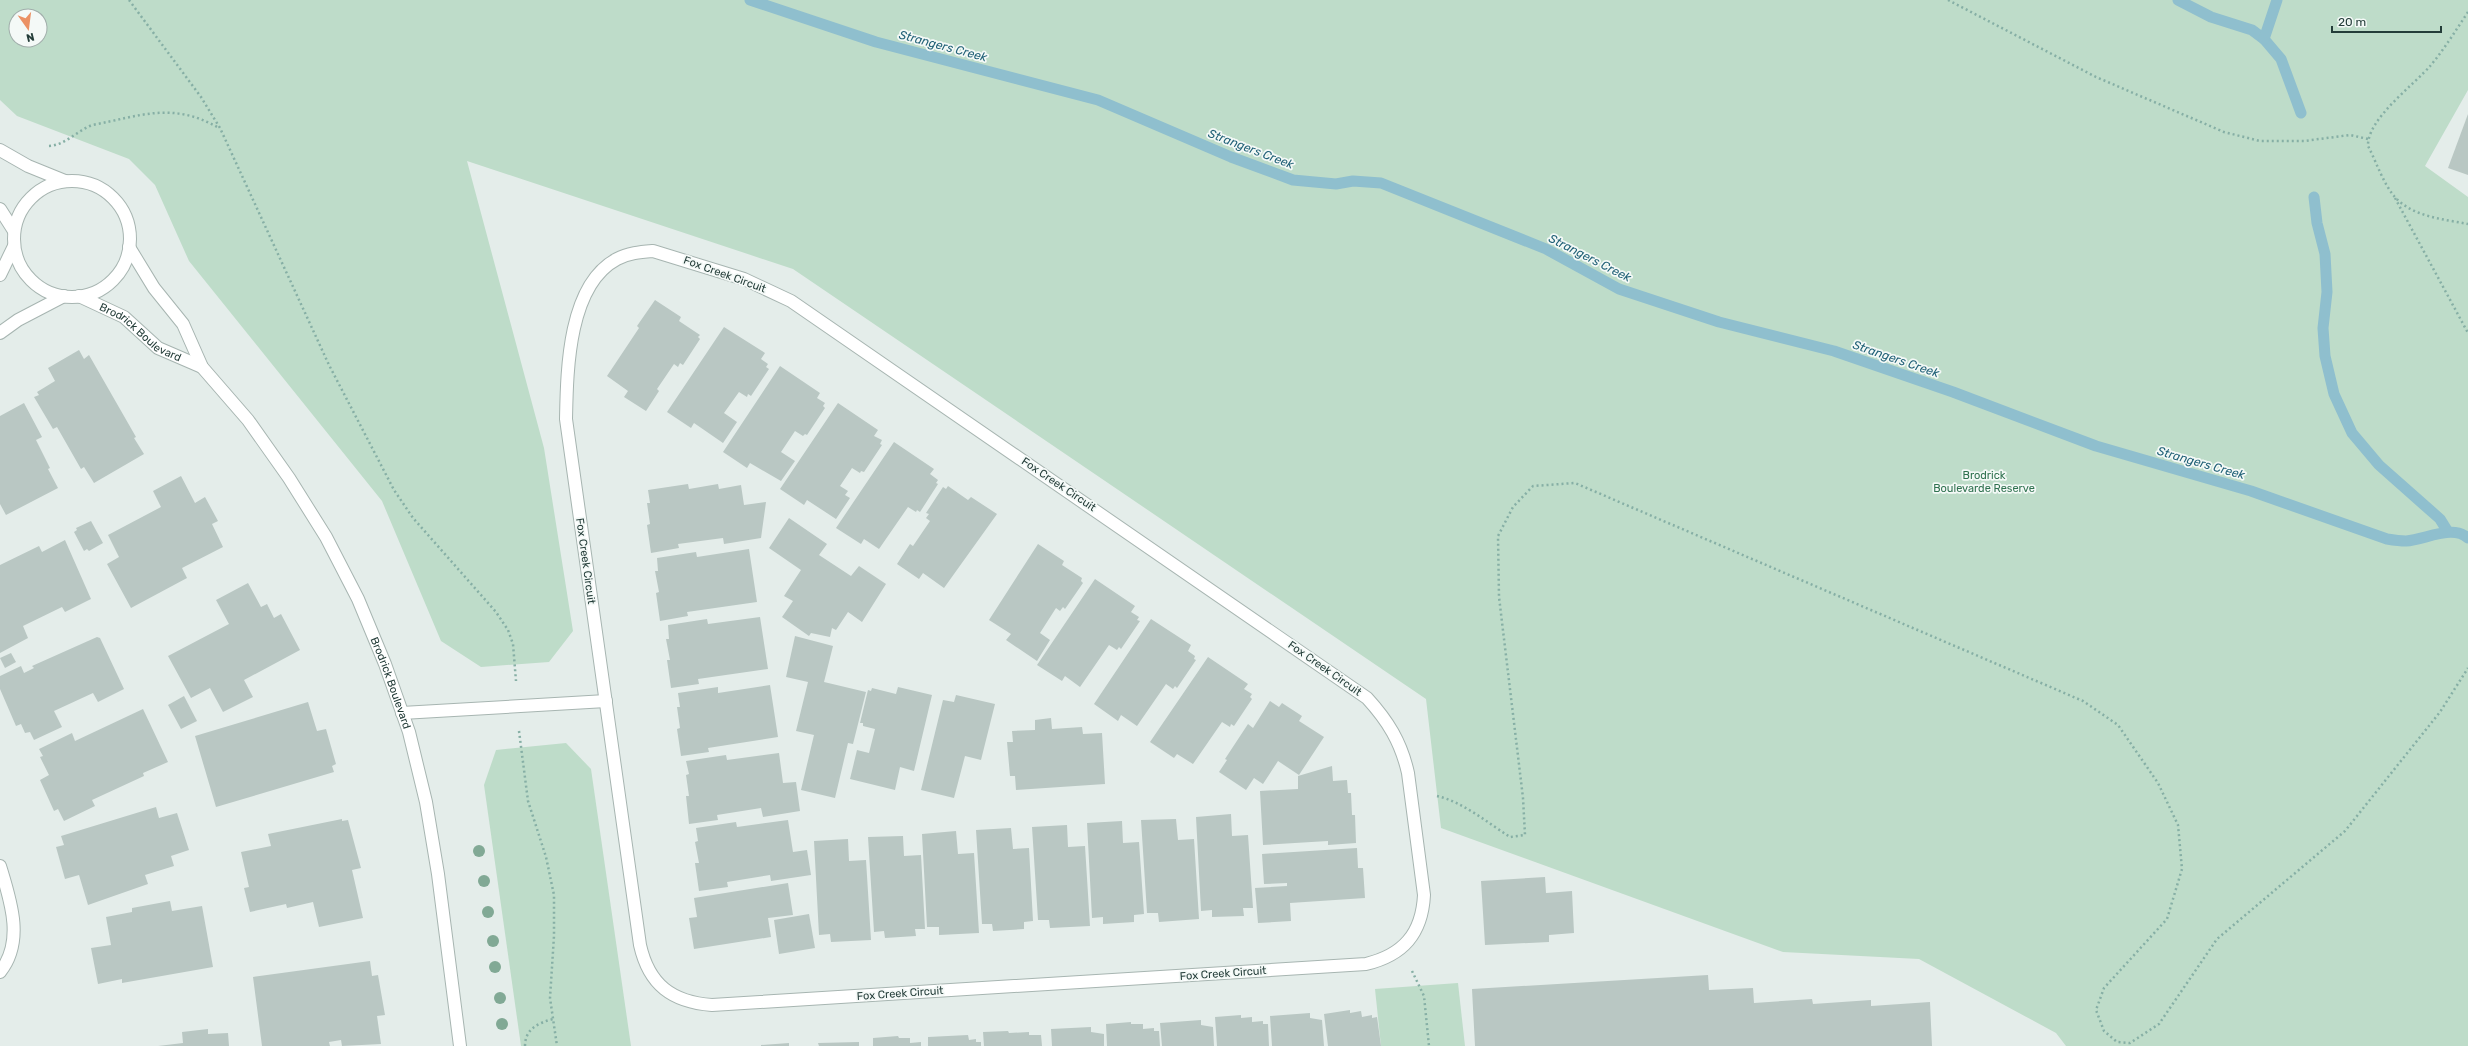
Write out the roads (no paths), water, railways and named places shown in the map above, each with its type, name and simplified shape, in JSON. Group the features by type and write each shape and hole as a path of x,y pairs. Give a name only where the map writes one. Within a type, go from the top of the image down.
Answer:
{"street":[{"path":"0,150 28,166 65,181"},
{"path":"65,181 80,181 95,186 107,193 118,204 126,217 130,232 129,247 125,261 118,274 107,285 94,292 79,296 64,296 49,292 36,285 22,267 14,246 14,231 18,216 26,204 37,193 50,185 65,181"},
{"path":"0,210 14,231"},
{"path":"0,275 14,246"},
{"name":"Brodrick Boulevard","path":"129,247 154,288 184,324 202,367 252,427 289,478 326,537 358,599 385,664 402,713 426,802 438,874 460,1046"},
{"name":"Fox Creek Circuit","path":"653,251 744,279 791,301 1349,684 1367,698 1382,715 1395,734 1404,754 1411,790 1424,895 1423,910 1419,924 1411,938 1401,948 1383,960 1366,964 712,1005 694,1004 678,998 663,988 652,976 644,961 606,701 566,418 567,379 576,322 593,279 604,267 618,258 635,252 653,251"},
{"path":"0,333 18,320 64,296"},
{"name":"Brodrick Boulevard","path":"79,296 124,317 158,348 202,367"},
{"path":"402,713 606,701"},
{"path":"0,866 13,912 14,931 11,950 0,972"}],"waterway":[{"name":"Strangers Creek","path":"750,0 876,42 1098,100 1231,157 1293,180 1336,184 1353,181 1381,183 1546,249 1619,289 1719,322 1834,351 1953,392 2096,446 2251,491 2387,539 2406,541 2454,532 2462,534 2468,538"},
{"path":"2178,0 2211,17 2252,30 2264,39 2281,59 2301,113"},
{"path":"2264,39 2277,0"},
{"path":"2314,197 2317,223 2325,254 2327,292 2323,328 2325,356 2334,394 2352,433 2379,465 2440,519 2448,532"}],"park label":[{"name":"Brodrick Boulevarde Reserve","path":"1984,481"}]}
